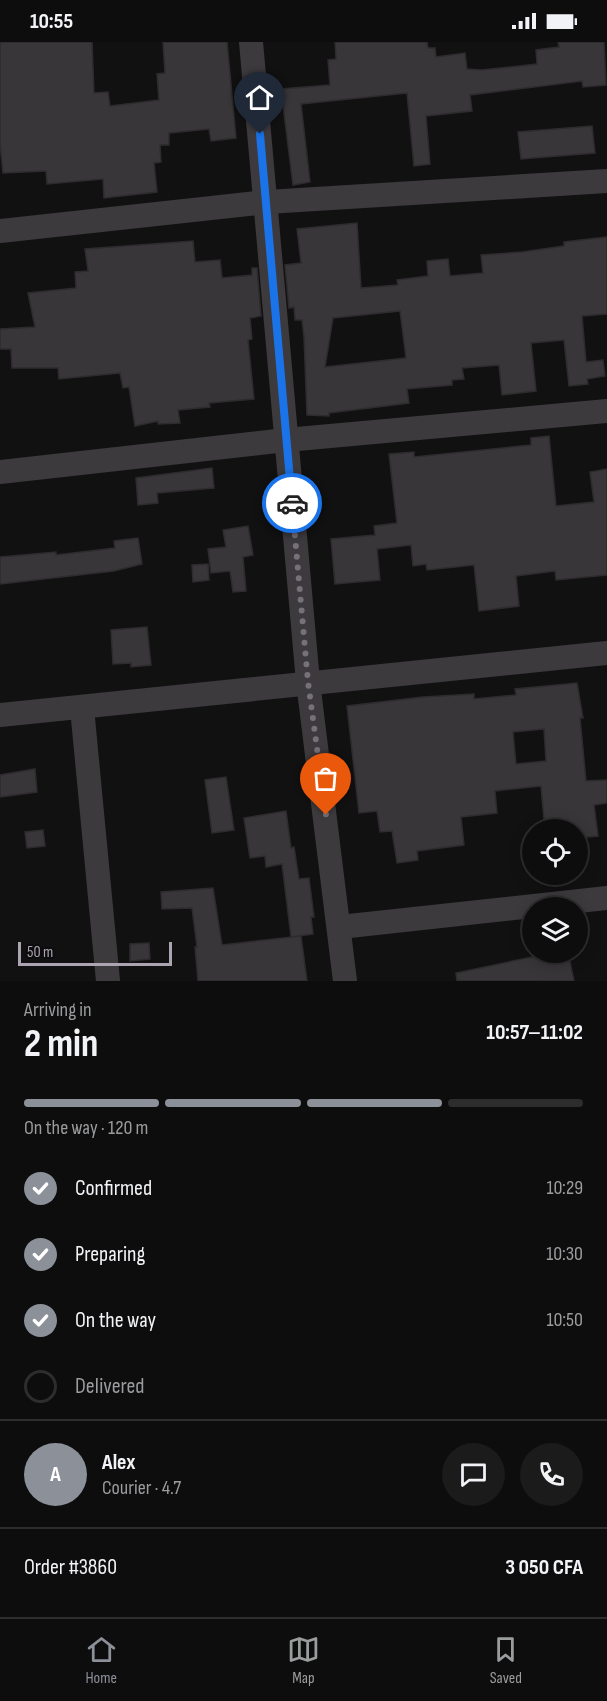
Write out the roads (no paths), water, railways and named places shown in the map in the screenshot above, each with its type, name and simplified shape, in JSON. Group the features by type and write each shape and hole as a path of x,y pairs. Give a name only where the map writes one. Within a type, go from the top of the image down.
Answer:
{"street":[{"path":"251,42 308,682 345,981"},
{"path":"0,231 267,202 607,182"},
{"path":"0,472 286,440 607,411"},
{"path":"0,715 607,653"},
{"path":"82,708 108,981"},
{"path":"340,927 607,898"}]}
